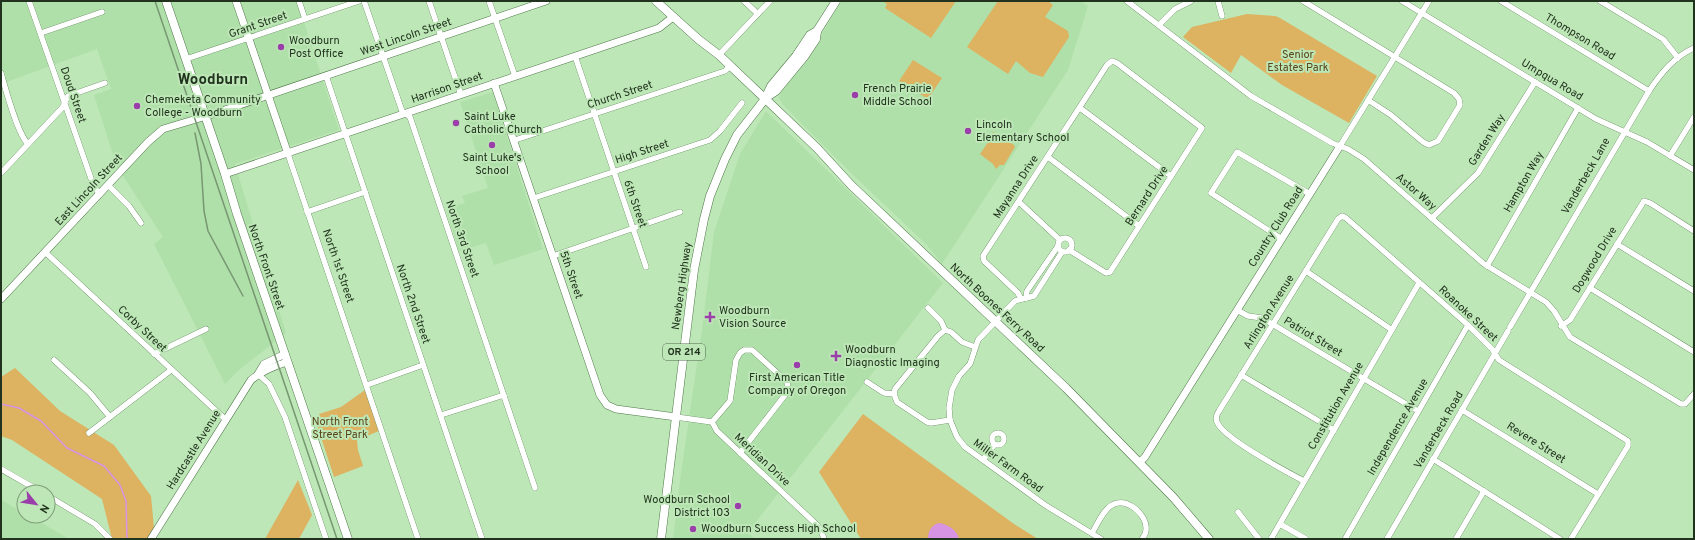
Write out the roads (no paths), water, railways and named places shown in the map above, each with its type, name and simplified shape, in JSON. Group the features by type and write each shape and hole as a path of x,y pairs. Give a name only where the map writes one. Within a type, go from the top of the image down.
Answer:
{"main road":[{"name":"North Front Street","path":"167,1 237,214 348,539"},
{"name":"North Boones Ferry Road","path":"656,1 698,39 719,55 817,148 851,184 1066,388 1184,508 1209,539"},
{"name":"Newberg Highway","path":"660,539 694,270 707,206 718,175 732,144 746,122 765,99 776,91 804,57 816,39 817,31 835,1"}],"street":[{"name":"Doud Street","path":"29,1 94,187 100,194"},
{"name":"North 1st Street","path":"236,1 418,539"},
{"path":"300,1 305,19"},
{"name":"Grant Street","path":"186,60 359,1"},
{"name":"North 3rd Street","path":"364,1 402,110 410,117 535,488"},
{"path":"429,1 461,95"},
{"path":"489,1 515,76"},
{"name":"West Lincoln Street","path":"206,117 546,1"},
{"path":"744,1 758,14"},
{"path":"719,55 770,1"},
{"name":"Astor Way","path":"1127,1 1251,96 1332,143 1348,149 1364,159 1487,266 1546,302 1554,311 1566,333 1574,339 1683,405 1694,394"},
{"path":"1159,26 1175,9 1191,1"},
{"path":"1218,1 1222,16"},
{"path":"1303,1 1456,94 1460,99 1460,103 1458,110 1438,142 1429,145 1423,142 1391,115 1368,100"},
{"name":"Umpqua Road","path":"1402,1 1604,124 1647,142 1694,170"},
{"name":"Country Club Road","path":"1140,462 1145,458 1429,1"},
{"name":"Thompson Road","path":"1501,1 1649,91"},
{"path":"1600,1 1663,39 1678,58"},
{"path":"41,34 102,12"},
{"name":"Harrison Street","path":"225,174 659,28 674,17"},
{"name":"Vanderbeck Lane","path":"1509,329 1649,91 1662,73 1678,58 1694,48"},
{"name":"6th Street","path":"575,56 646,267"},
{"name":"Mayanna Drive","path":"1023,299 983,258 1112,61 1117,63 1202,128"},
{"name":"Church Street","path":"515,140 725,71 730,66"},
{"path":"1,73 18,126 24,140 28,144"},
{"name":"North 2nd Street","path":"326,76 482,539"},
{"name":"Garden Way","path":"1432,218 1478,173 1535,82"},
{"path":"1,173 62,108 68,96 105,83"},
{"name":"5th Street","path":"494,83 515,140 596,385 604,403 616,409 676,417"},
{"name":"High Street","path":"534,198 710,140 720,131 742,103"},
{"path":"1080,108 1171,176"},
{"name":"Hampton Way","path":"1487,266 1578,108"},
{"name":"East Lincoln Street","path":"1,299 160,131 206,117"},
{"path":"1670,156 1694,117"},
{"name":"Bernard Drive","path":"1069,250 1108,274 1202,128"},
{"path":"1282,239 1212,193 1237,152 1310,194"},
{"path":"1048,157 1139,226"},
{"path":"108,185 130,206 141,223"},
{"path":"307,212 365,192"},
{"path":"1019,202 1060,240"},
{"name":"Dogwood Drive","path":"1561,326 1570,320 1644,202 1650,204 1694,231"},
{"path":"553,256 680,212"},
{"name":"Arlington Avenue","path":"1304,481 1245,446 1223,430 1216,420 1219,411 1241,375 1338,219 1342,216"},
{"name":"Roanoke Street","path":"1342,216 1468,325 1499,360 1629,442 1598,494"},
{"path":"1058,246 1062,252 1069,250 1071,247 1070,241 1065,238 1060,240"},
{"path":"1023,299 1052,252 1058,246 1060,240"},
{"path":"1617,244 1694,291"},
{"name":"Corby Street","path":"45,252 226,420"},
{"name":"Miller Farm Road","path":"1062,252 1034,296 1014,303 980,337 975,347 970,364 959,376 952,390 948,408 950,420 957,437 965,447 1042,504 1101,539"},
{"path":"1306,270 1392,330"},
{"name":"Constitution Avenue","path":"1271,539 1420,283"},
{"path":"1590,288 1694,352"},
{"path":"928,308 941,321 945,330 951,332 962,342 975,347"},
{"name":"Patriot Street","path":"1237,310 1248,316 1262,318 1418,411"},
{"name":"Independence Avenue","path":"1345,539 1468,325"},
{"path":"154,354 206,329"},
{"name":"Vanderbeck Road","path":"1388,539 1509,329"},
{"path":"945,330 938,336 895,390 894,394 897,402 927,422 931,423 950,420"},
{"path":"676,417 712,422 730,401 738,356 744,350 752,350 786,382 788,389 740,453"},
{"name":"Hardcastle Avenue","path":"151,539 251,380 258,374 286,358"},
{"path":"54,360 90,393 110,417"},
{"path":"367,385 423,365"},
{"path":"89,433 171,370"},
{"path":"258,374 269,384 285,417 326,539"},
{"path":"1241,375 1334,430"},
{"path":"867,382 884,393 894,394"},
{"path":"441,415 504,395"},
{"name":"Revere Street","path":"1462,410 1598,494"},
{"name":"Meridian Drive","path":"712,422 717,431 817,525 824,539"},
{"path":"983,460 994,445"},
{"path":"1434,460 1560,539"},
{"path":"1,469 26,484"},
{"path":"1456,539 1484,491"},
{"path":"1571,539 1598,494"},
{"path":"56,501 95,524 110,539"},
{"path":"1092,533 1108,508 1121,502 1131,506 1144,519 1146,531 1142,539"},
{"path":"1238,512 1259,539"},
{"path":"1280,524 1306,539"}],"waterway":[{"path":"1,404 19,408 41,421 67,448 104,466 120,485 126,501 127,539"}],"railway":[{"path":"155,1 337,539"},
{"path":"195,133 201,164 204,211 208,231 243,296"}],"place":[{"name":"Woodburn Post Office","path":"281,47"},
{"name":"French Prairie Middle School","path":"855,95"},
{"name":"Chemeketa Community College - Woodburn","path":"137,106"},
{"name":"Saint Luke Catholic Church","path":"456,123"},
{"name":"Lincoln Elementary School","path":"968,131"},
{"name":"Saint Luke's School","path":"492,145"},
{"name":"Woodburn Vision Source","path":"710,317"},
{"name":"Woodburn Diagnostic Imaging","path":"836,356"},
{"name":"First American Title Company of Oregon","path":"797,365"},
{"name":"Woodburn School District 103","path":"738,506"},
{"name":"Woodburn Success High School","path":"693,529"}],"district":[{"name":"Woodburn","path":"213,80"}],"park label":[{"name":"Senior Estates Park","path":"1298,61"},
{"name":"North Front Street Park","path":"340,428"}]}
